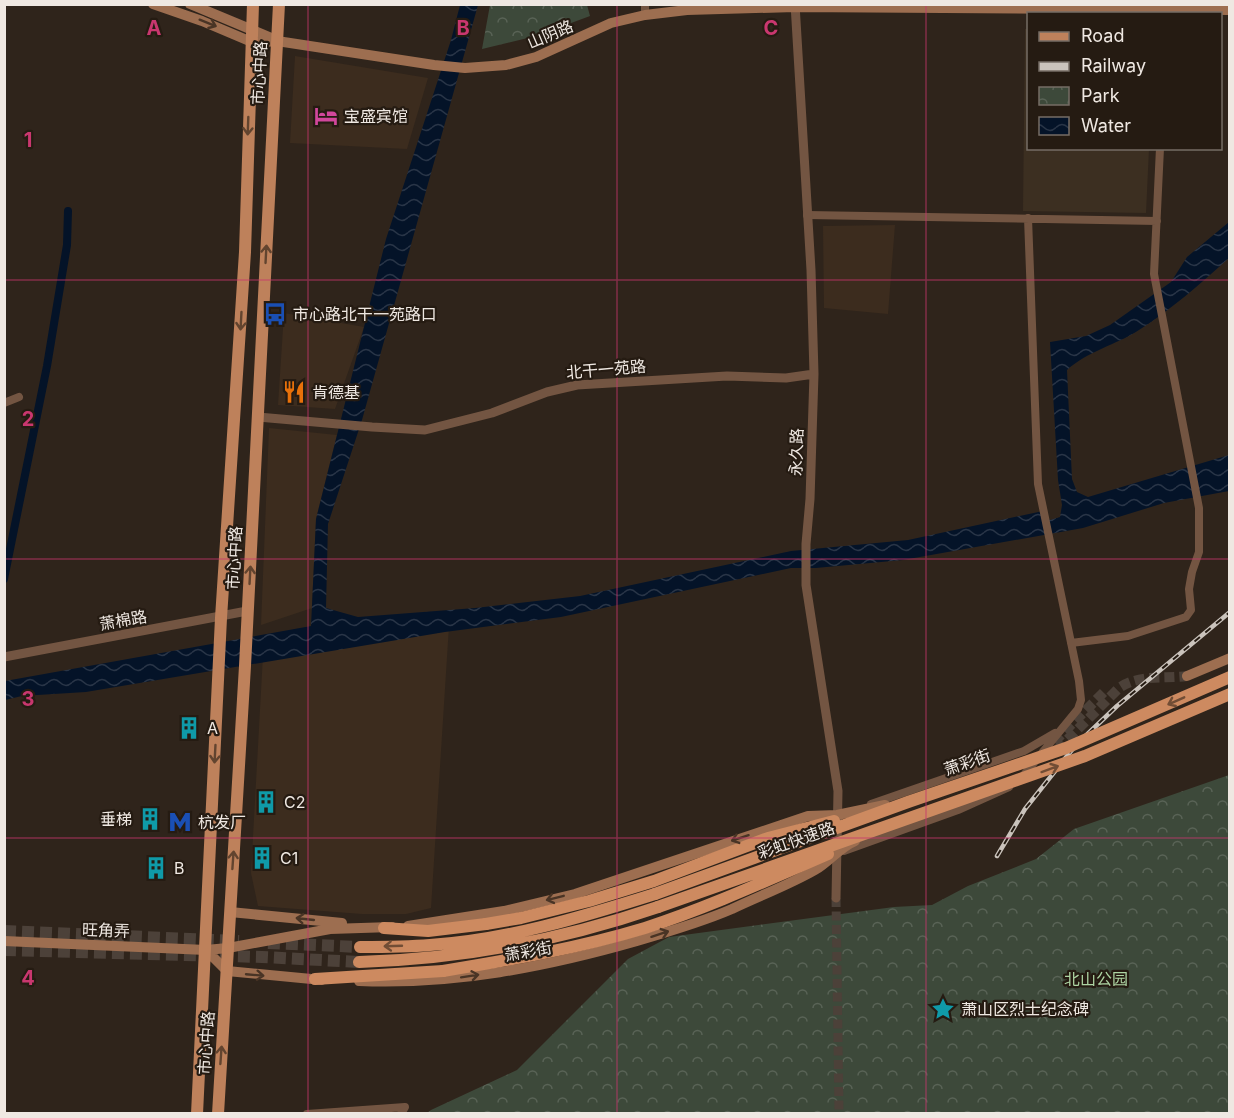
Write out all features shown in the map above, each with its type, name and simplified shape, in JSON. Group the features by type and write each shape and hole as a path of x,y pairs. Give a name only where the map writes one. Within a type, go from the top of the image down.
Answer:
{"highway":[{"name":"彩虹快速路","path":"360,947 430,945 495,936 560,922 655,894 908,802 1066,748 1230,677"},
{"name":"彩虹快速路","path":"359,963 425,960 498,950 607,924 1085,756 1230,694"},
{"path":"384,928 428,931 521,918 654,881 768,838 908,802"},
{"path":"315,979 443,971 513,959 644,928 704,906 913,818"}],"main road":[{"name":"山阴路","path":"153,4 250,35 465,68 507,65 536,57 645,10 795,6 1230,10"},
{"name":"山阴路","path":"190,4 250,35"},
{"name":"市心中路","path":"197,1113 221,618 244,252 250,35 253,4"},
{"name":"市心中路","path":"218,1113 247,633 279,4"},
{"path":"1186,673 1205,669 1230,658"},
{"name":"萧彩街","path":"206,950 330,929 412,926 492,913 554,899 808,816 837,815 890,804 1003,766"},
{"name":"萧彩街","path":"227,971 315,979 401,983 448,980 548,964 662,933 728,910 815,870 848,844 1008,780"},
{"name":"萧彩街","path":"230,912 384,928"},
{"name":"旺角弄","path":"4,941 206,950"},
{"path":"206,950 227,971"}],"street":[{"name":"永久路","path":"795,6 814,374 806,585 838,791 836,898"},
{"path":"1071,643 1128,636 1186,617 1191,610 1192,572 1199,552 1199,508 1154,274 1160,150"},
{"path":"807,215 1157,221"},
{"path":"837,853 1002,792 1027,772 1078,709 1081,700 1038,484 1028,218"},
{"name":"北干一苑路","path":"258,417 372,428 425,430 492,413 547,392 577,385 728,376 786,378 814,374"},
{"path":"4,403 20,397"},
{"name":"萧棉路","path":"4,657 221,618 248,611"},
{"path":"837,815 1024,751 1064,727"},
{"path":"307,1113 405,1107 401,1113"}],"shaded area":[{"path":"1025,29 1027,29 1027,150 1149,150 1146,213 1023,211"},
{"path":"295,56 428,78 407,149 290,143"},
{"path":"895,225 888,314 824,308 823,226"},
{"path":"284,313 364,327 335,409 278,405"},
{"path":"269,428 337,435 316,519 312,608 261,625"},
{"path":"449,626 431,908 406,914 362,914 258,906 251,873 263,655"}],"green space":[{"path":"490,5 587,5 590,16 536,36 482,49"},
{"name":"北山公园","path":"1229,775 1229,1113 427,1113 517,1070 628,959 669,937 894,907 932,905 968,886 1036,859 1074,829"}],"water":[{"path":"460,5 478,5 362,420 328,524 326,608 358,617 475,608 580,596 791,551 908,540 1043,511 1050,520 1060,517 1062,505 1058,480 1050,342 1086,336 1110,325 1171,282 1187,257 1229,222 1229,258 1186,296 1151,322 1075,363 1067,370 1072,479 1077,492 1088,497 1229,455 1229,491 1164,503 1083,528 903,560 791,568 561,617 445,632 86,692 22,696 5,700 5,681 311,626 316,519 386,239 451,40"}],"waterway":[{"path":"4,579 47,366 67,245 68,211"}],"tunnel":[{"path":"1057,750 1119,688 1143,679 1187,676"},
{"path":"1054,742 1107,689"},
{"path":"836,898 839,1114"},
{"path":"4,931 239,941"},
{"path":"268,943 360,947"},
{"path":"4,950 359,962"}],"railway":[{"path":"997,856 1025,809 1075,746 1117,706 1230,612"}],"place":[{"name":"宝盛宾馆","path":"326,116"},
{"name":"市心路北干一苑路口","path":"275,314"},
{"name":"肯德基","path":"294,392"},
{"name":"A","path":"189,728"},
{"name":"C2","path":"266,802"},
{"name":"垂梯","path":"150,819"},
{"name":"杭发厂","path":"180,822"},
{"name":"C1","path":"262,858"},
{"name":"B","path":"156,868"},
{"name":"萧山区烈士纪念碑","path":"943,1009"}]}
